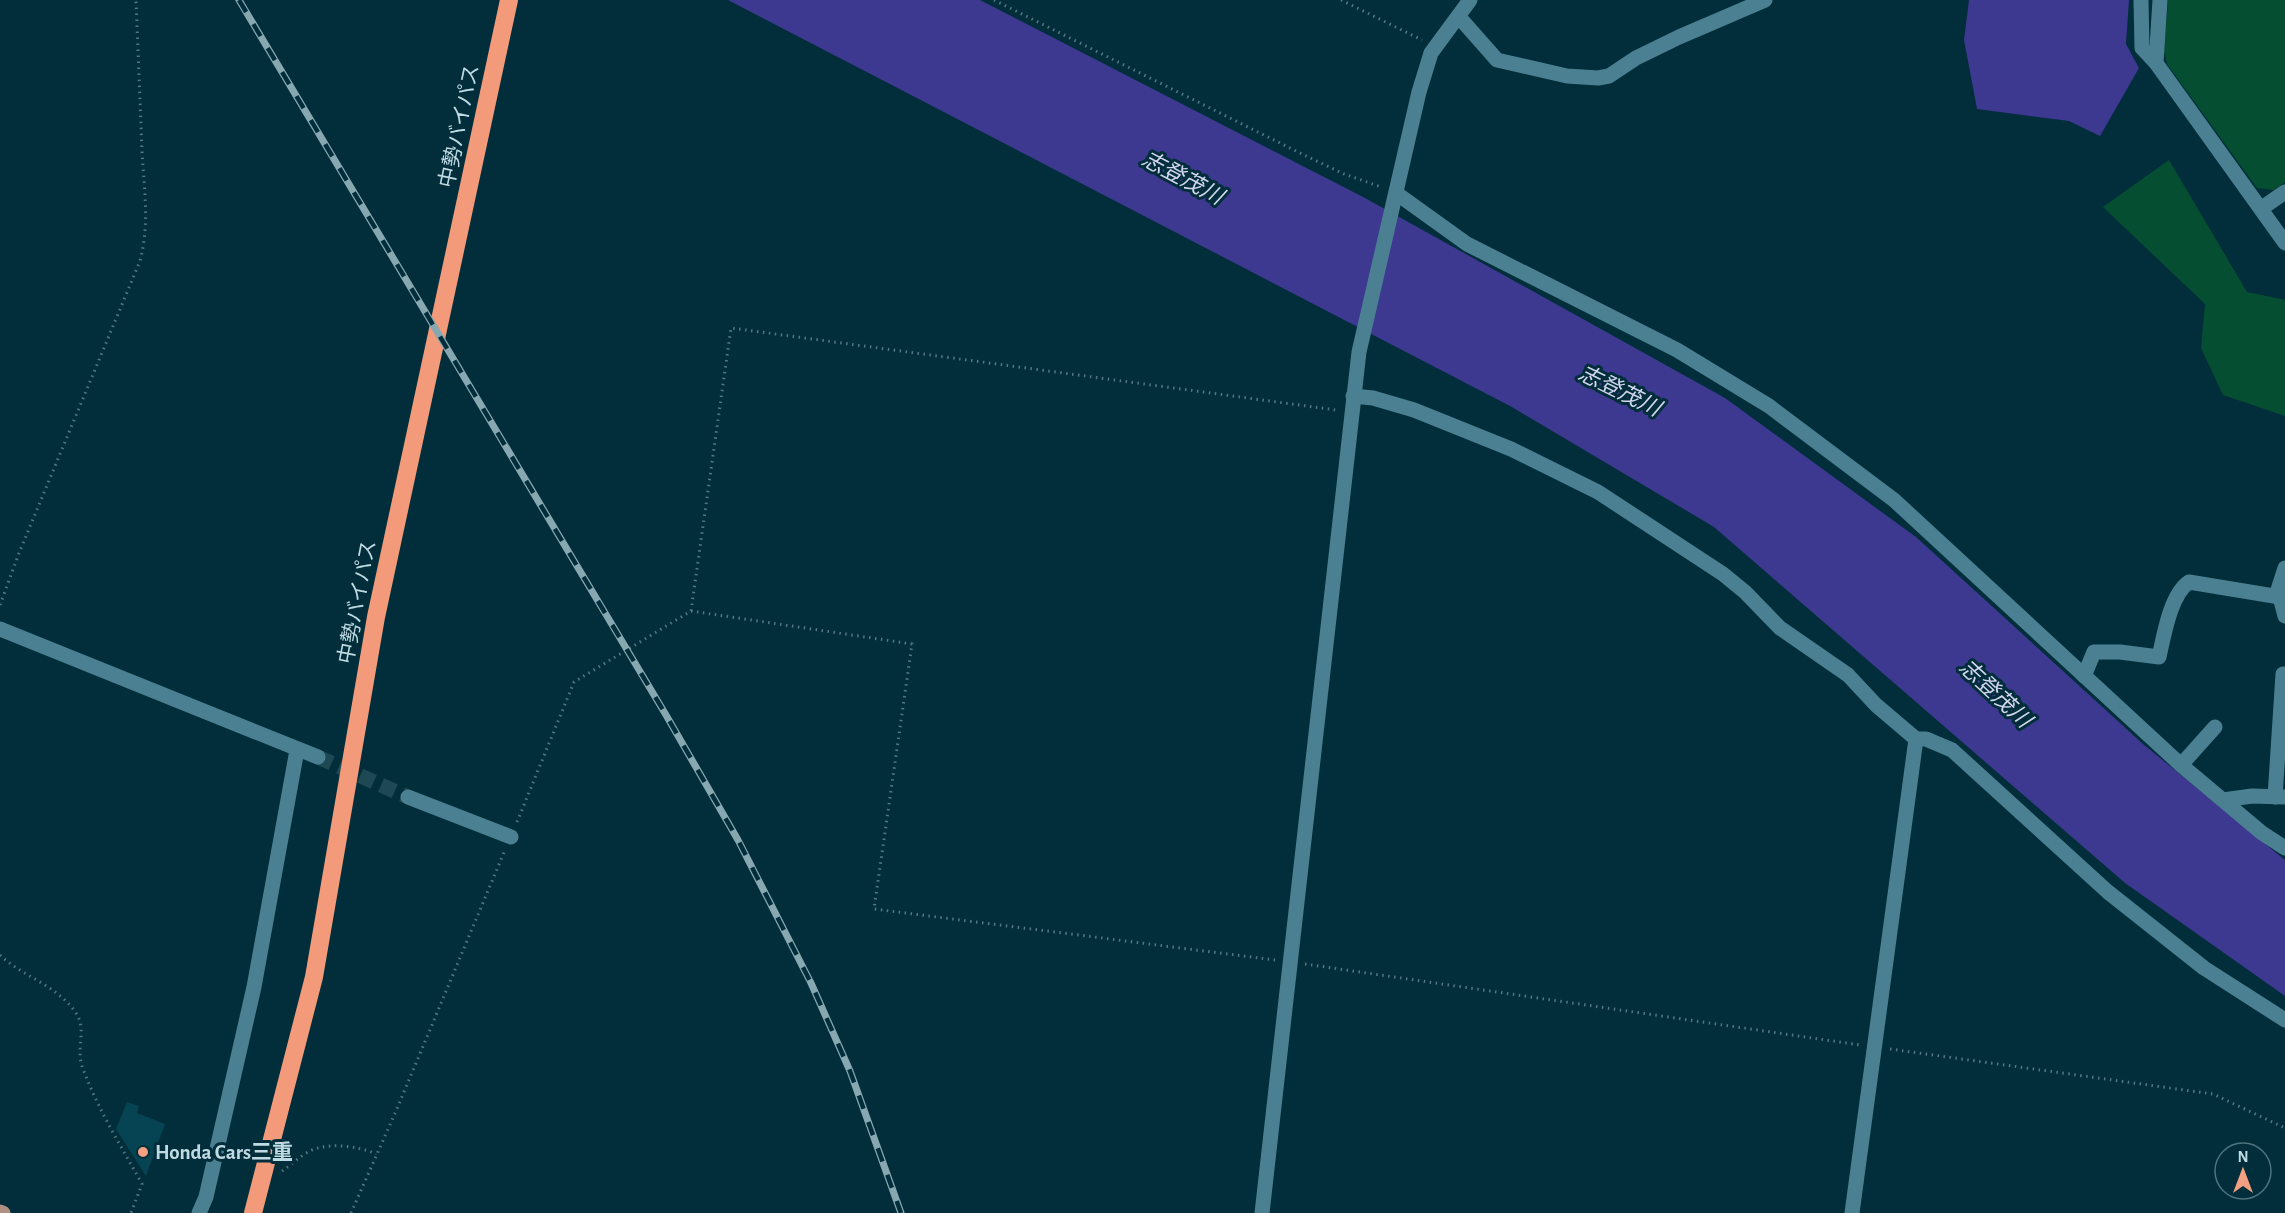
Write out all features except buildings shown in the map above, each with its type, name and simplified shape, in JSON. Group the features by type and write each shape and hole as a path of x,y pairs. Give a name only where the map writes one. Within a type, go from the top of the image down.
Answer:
{"highway":[{"name":"中勢バイパス","path":"253,1213 314,977 384,578 509,0"}],"street":[{"path":"1262,1213 1359,352 1419,92 1431,53 1437,48 1470,0"},
{"path":"1459,17 1497,60 1567,76 1598,78 1609,76 1636,58 1679,37 1765,0"},
{"path":"2141,0 2142,48 2156,63 2285,243"},
{"path":"2156,63 2160,0"},
{"path":"2262,208 2285,192"},
{"path":"1396,198 1467,244 1668,345 1769,406 1894,500 2181,765 2262,833 2285,848"},
{"path":"1353,396 1372,398 1414,410 1511,449 1598,492 1723,574 1745,592 1780,628 1848,675 1876,705 1916,739 1926,740 1952,750 2108,892 2204,968 2285,1020"},
{"path":"2276,596 2285,568"},
{"path":"2084,676 2094,652 2120,652 2159,657 2167,622 2182,587 2189,582 2280,597 2285,616"},
{"path":"0,629 318,757"},
{"path":"2223,800 2252,796 2280,797 2284,674"},
{"path":"2181,765 2215,727"},
{"path":"1852,1213 1916,739"},
{"path":"199,1213 206,1197 254,987 297,750"},
{"path":"408,796 511,837"}],"path":[{"path":"0,605 140,261 146,239 147,205 142,155 136,0"},
{"path":"994,0 1396,198"},
{"path":"1341,0 1437,48"},
{"path":"691,611 731,328 1351,412"},
{"path":"351,1213 401,1100 574,682 691,611 912,644 874,909 1290,962 2213,1094 2285,1128"},
{"path":"0,955 57,993 70,1005 81,1022 82,1064 100,1109 142,1184 131,1213"},
{"path":"278,1174 308,1152 323,1147 365,1149 376,1154"}],"green space":[{"path":"2168,0 2285,0 2285,182 2274,190 2257,188 2167,64 2164,51"},
{"path":"2169,160 2247,292 2285,300 2285,416 2223,395 2201,348 2205,304 2103,207"}],"water":[{"name":"志登茂川","path":"728,0 980,0 1365,198 1725,398 1916,537 2143,744 2285,860 2285,996 2125,883 1714,527 1510,406"},
{"path":"1969,0 2129,0 2126,44 2139,68 2100,136 2069,121 1977,109 1964,40"}],"tunnel":[{"path":"318,757 408,797"}],"railway":[{"path":"239,0 666,715 738,840 811,983 850,1071 901,1213"}],"place":[{"name":"Honda Cars三重","path":"143,1152"}]}
